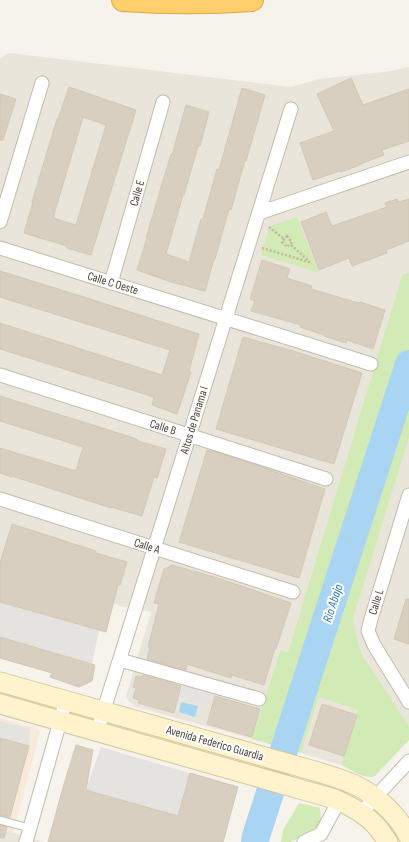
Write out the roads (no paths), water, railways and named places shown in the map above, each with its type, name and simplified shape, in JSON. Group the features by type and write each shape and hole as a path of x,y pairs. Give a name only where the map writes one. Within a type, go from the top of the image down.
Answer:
{"highway":[{"path":"123,0 150,2 252,0"}],"street":[{"path":"0,222 42,83"},
{"name":"Calle E","path":"111,283 164,102"},
{"name":"Altos de Panama I","path":"97,732 291,109"},
{"path":"259,213 409,162"},
{"name":"Calle C Oeste","path":"0,248 371,364"},
{"name":"Calle B","path":"0,375 326,479"},
{"name":"Calle L","path":"409,495 370,619 368,631 374,645 409,702"},
{"name":"Calle A","path":"0,499 293,592"},
{"path":"120,660 259,699"},
{"name":"Avenida Federico Guardia","path":"0,682 104,710 349,782 375,798 387,808 399,821 409,837"},
{"path":"26,842 66,700"},
{"name":"Avenida Federico Guardia","path":"0,704 335,799 349,805 376,825 388,842"},
{"path":"361,813 409,761"},
{"path":"304,842 321,834 334,810 335,799"}],"lane":[{"path":"0,820 29,828"}],"water":[{"path":"181,702 198,706 195,717 179,712"}],"waterway":[{"name":"Río Abajo","path":"255,842 409,364"}]}
